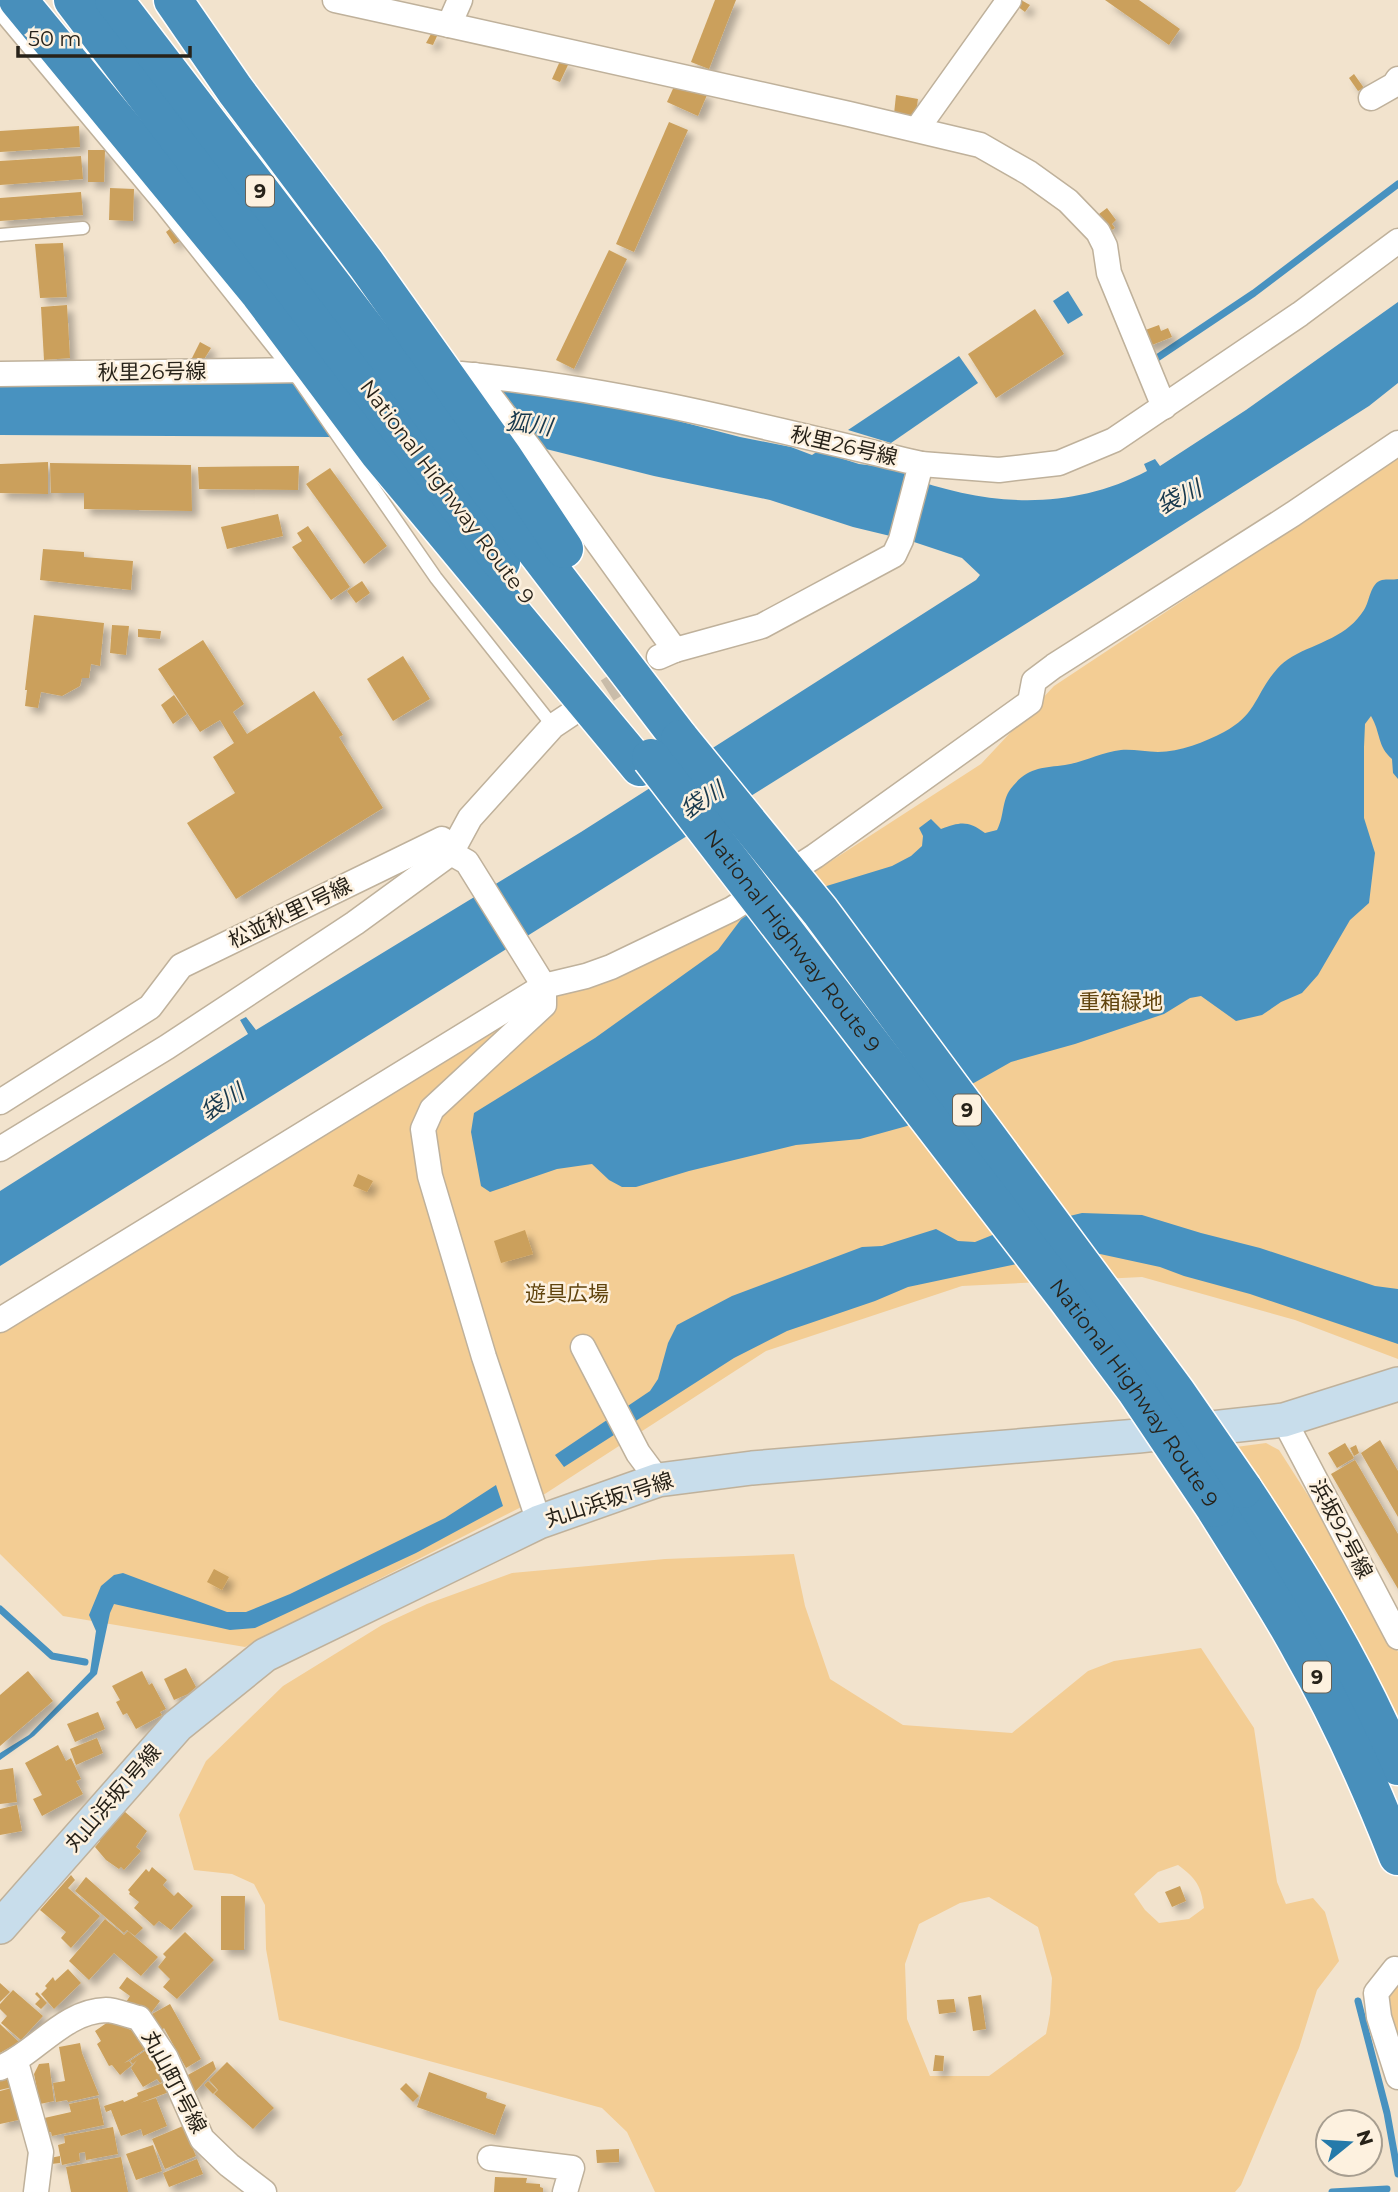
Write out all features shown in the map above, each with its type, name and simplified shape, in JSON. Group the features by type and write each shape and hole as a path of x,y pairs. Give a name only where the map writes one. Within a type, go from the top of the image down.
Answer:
{"highway":[{"path":"6,0 116,122"},
{"path":"18,0 252,284 304,374 362,449 666,749"},
{"name":"National Highway Route 9","path":"73,0 419,454 666,749 820,911 1176,1392 1229,1499 1275,1604 1342,1726 1398,1856"},
{"name":"National Highway Route 9","path":"114,0 463,456 666,749 789,935 1107,1352 1229,1499 1280,1546 1346,1657 1398,1766"},
{"path":"173,0 235,90 366,264 466,379 517,454 601,603 666,749"},
{"path":"1384,1819 1398,1881"}],"street":[{"path":"335,0 980,145 1019,167 1068,201 1098,232 1105,246 1109,273 1164,407"},
{"path":"449,24 460,0"},
{"path":"917,129 1009,0"},
{"path":"1371,98 1394,85 1398,79"},
{"path":"919,472 999,470 1059,463 1114,440 1300,314 1398,241"},
{"name":"秋里26号線","path":"0,374 304,374"},
{"name":"秋里26号線","path":"466,379 601,392 727,418 919,472 901,540 894,555 762,626 667,654 517,454"},
{"path":"0,1320 541,980 586,976 611,967 739,904 815,856 1030,702 1034,681 1054,666 1293,514 1398,443"},
{"path":"0,1149 167,1047 459,858 470,818 562,720"},
{"name":"松並秋里1号線","path":"0,1102 150,1007 181,967 442,839 459,858"},
{"path":"459,858 541,980 544,1005 432,1109 422,1129 430,1176 484,1357 539,1522"},
{"path":"583,1347 638,1453 658,1480"},
{"name":"丸山浜坂1号線","path":"0,1927 177,1726 265,1655 539,1522 658,1480 752,1468 1138,1436 1284,1420 1398,1384"},
{"name":"浜坂92号線","path":"1284,1420 1398,1637"},
{"path":"1395,1969 1376,1993 1379,2017 1398,2077"},
{"name":"丸山町1号線","path":"8,2065 73,2019 106,2010 139,2018 166,2058 202,2139 229,2165 264,2192"},
{"path":"8,2065 41,2152 36,2192"},
{"path":"490,2158 572,2168 565,2192"}],"lane":[{"path":"0,14 304,374"},
{"path":"0,235 83,228"},
{"path":"362,449 436,578 562,720"}],"green space":[{"name":"重箱緑地","path":"1398,458 1398,1359 1295,1320 1142,1277 962,1286 766,1351 537,1499 245,1647 63,1616 0,1554 0,1329 530,1000 704,936 828,863 981,764 1054,686"},
{"path":"1266,1443 1279,1450 1343,1550 1398,1652 1398,1727 1236,1447"},
{"path":"794,1554 805,1606 830,1679 903,1725 1012,1733 1088,1671 1114,1661 1201,1648 1254,1728 1277,1882 1286,1904 1313,1898 1325,1912 1339,1961 1317,1990 1299,2048 1241,2185 1235,2192 655,2192 627,2132 602,2108 279,2020 266,1949 265,1905 254,1884 232,1874 194,1870 179,1815 206,1761 283,1686 382,1625 427,1604 512,1573 665,1559","holes":["1178,1865 1197,1884 1204,1908 1189,1919 1159,1923 1145,1910 1134,1894 1158,1872","989,1897 1038,1927 1052,1978 1046,2034 989,2076 930,2076 907,2019 905,1964 919,1924 960,1903"]},
{"path":"1398,1980 1398,2053 1387,1997"}],"water":[{"path":"1068,291 1083,315 1068,324 1053,301"},
{"path":"1398,302 1398,383 1369,406 0,1266 0,1191 248,1034 240,1020 246,1017 256,1030 581,832 980,575 962,558 770,500 654,476 542,448 345,441 329,437 0,435 0,384 231,380 499,386 659,416 791,447 812,455 818,451 859,464 907,470 905,476 966,494 1027,500 1057,499 1117,484 1147,471 1144,464 1155,459 1160,466 1246,410"},
{"path":"959,356 978,383 891,443 848,430"},
{"path":"1398,579 1398,779 1393,773 1392,759 1381,744 1371,716 1365,724 1364,747 1364,818 1375,853 1369,903 1350,920 1318,975 1302,993 1281,1002 1262,1015 1236,1021 1201,996 1190,998 1164,1014 1011,1062 907,1126 860,1139 796,1145 636,1187 622,1187 609,1180 592,1164 557,1169 490,1192 481,1186 471,1132 474,1113 595,1038 718,950 748,910 892,866 911,856 922,846 923,836 919,828 931,819 941,829 964,824 974,826 985,833 997,830 1009,791 1024,775 1036,770 1072,764 1121,750 1175,750 1201,743 1224,732 1249,711 1284,662 1332,638 1354,623 1378,582"},
{"path":"1082,1213 1142,1215 1260,1248 1375,1286 1398,1289 1398,1344 1250,1294 1160,1267 1100,1254 1021,1263 908,1287 787,1331 734,1358 564,1467 555,1455 650,1391 658,1379 668,1343 677,1325 732,1296 862,1247 882,1246 936,1229 958,1241 975,1242 995,1234"},
{"path":"496,1485 503,1506 416,1553 255,1628 230,1630 114,1604 97,1674 34,1736 0,1760 0,1753 29,1735 90,1672 96,1631 89,1615 101,1586 114,1575 123,1573 227,1612 246,1612 290,1594 445,1518"}],"building":[{"path":"715,0 736,0 709,69 691,62"},
{"path":"1021,0 1030,5 1025,12 1017,6"},
{"path":"1105,0 1139,0 1180,29 1169,45"},
{"path":"431,34 437,36 433,45 426,43"},
{"path":"560,61 568,65 560,82 552,79"},
{"path":"1354,74 1364,88 1358,91 1349,78"},
{"path":"676,82 707,95 698,116 667,102"},
{"path":"896,95 918,99 915,118 894,114"},
{"path":"669,122 688,130 634,252 616,244"},
{"path":"79,126 80,147 0,152 0,131"},
{"path":"88,150 105,150 104,182 88,182"},
{"path":"81,156 83,179 0,185 0,161"},
{"path":"110,188 134,189 133,221 109,220"},
{"path":"81,192 83,215 0,221 0,198"},
{"path":"1107,208 1116,220 1112,224 1115,228 1110,231 1095,217"},
{"path":"171,228 180,241 174,244 166,232"},
{"path":"63,243 67,297 40,298 35,244"},
{"path":"609,250 627,259 574,369 556,360"},
{"path":"67,305 70,358 44,360 41,307"},
{"path":"1035,309 1064,354 996,398 968,354"},
{"path":"1159,325 1161,331 1168,328 1172,337 1147,347 1140,332"},
{"path":"200,342 211,348 203,361 191,360"},
{"path":"48,462 48,494 0,493 0,464"},
{"path":"50,463 191,465 192,511 84,509 84,493 51,493"},
{"path":"299,466 298,490 199,489 198,467"},
{"path":"330,468 387,546 364,564 306,484"},
{"path":"278,514 283,536 227,549 221,527"},
{"path":"308,526 350,587 331,600 292,547 302,541 297,533"},
{"path":"43,549 84,552 84,557 133,561 131,590 40,580"},
{"path":"362,581 370,593 356,603 347,591"},
{"path":"34,615 104,623 100,666 91,664 89,678 82,678 80,686 62,696 41,692 38,708 25,706"},
{"path":"112,625 129,626 126,655 110,653"},
{"path":"138,629 161,631 160,639 138,637"},
{"path":"203,640 244,704 233,712 247,734 314,691 343,735 339,737 383,808 236,899 187,823 235,793 213,757 234,743 220,720 200,732 158,669"},
{"path":"403,656 430,699 393,721 367,679"},
{"path":"174,695 187,714 173,724 161,705"},
{"path":"358,1174 373,1181 367,1192 353,1186"},
{"path":"525,1230 533,1254 501,1263 494,1241"},
{"path":"1380,1440 1398,1471 1398,1517 1361,1453"},
{"path":"1345,1443 1354,1458 1337,1468 1328,1453"},
{"path":"1356,1445 1359,1453 1354,1456 1350,1448"},
{"path":"1355,1460 1398,1534 1398,1589 1331,1474"},
{"path":"214,1569 229,1577 222,1590 207,1582"},
{"path":"186,1668 196,1687 174,1700 164,1679"},
{"path":"28,1671 53,1701 0,1746 0,1695"},
{"path":"142,1671 166,1709 160,1712 162,1715 136,1729 127,1713 123,1715 116,1702 120,1700 112,1686"},
{"path":"98,1712 105,1729 75,1742 67,1724"},
{"path":"97,1738 103,1753 76,1765 70,1749"},
{"path":"58,1745 66,1761 71,1758 81,1779 76,1781 83,1794 42,1816 33,1799 42,1795 25,1763"},
{"path":"13,1768 17,1802 0,1804 0,1770"},
{"path":"17,1805 22,1831 0,1835 0,1809"},
{"path":"124,1811 147,1831 136,1847 141,1851 124,1870 106,1860 95,1847"},
{"path":"152,1867 167,1880 163,1885 174,1896 178,1892 193,1906 171,1930 159,1921 154,1926 134,1908 139,1902 129,1894 128,1890 146,1869 149,1872"},
{"path":"71,1875 75,1880 68,1888 100,1916 71,1948 61,1938 66,1932 40,1910"},
{"path":"86,1877 143,1928 135,1936 127,1930 124,1933 75,1891"},
{"path":"1180,1886 1186,1901 1172,1907 1165,1892"},
{"path":"221,1896 245,1896 244,1950 221,1950"},
{"path":"105,1919 124,1935 128,1931 158,1957 141,1976 114,1953 89,1980 69,1961"},
{"path":"185,1932 214,1960 177,1999 163,1987 170,1979 158,1967 166,1957 163,1954"},
{"path":"68,1969 81,1983 54,2009 41,1994 53,1977 55,1981"},
{"path":"127,1977 160,2001 151,2013 126,2002 130,1996 119,1988"},
{"path":"0,1983 10,1992 0,2002"},
{"path":"13,1990 43,2016 21,2040 1,2023 7,2016 0,2009 0,2004"},
{"path":"37,1992 47,2003 41,2009 35,2004 40,1999 35,1994"},
{"path":"981,1995 986,2029 973,2031 968,1997"},
{"path":"954,1999 956,2012 939,2014 937,2000"},
{"path":"170,2004 201,2059 186,2068 164,2028 162,2030 152,2014"},
{"path":"108,2022 120,2024 136,2033 148,2047 124,2063 129,2061 132,2065 120,2075 112,2065 109,2066 97,2044 101,2041 95,2031"},
{"path":"0,2024 19,2042 0,2053"},
{"path":"80,2043 99,2095 56,2102 53,2083 65,2081 59,2047"},
{"path":"149,2048 166,2080 160,2083 157,2079 143,2087 131,2068 137,2060 133,2064 130,2061"},
{"path":"935,2055 944,2056 943,2071 933,2071"},
{"path":"213,2061 216,2069 193,2094 186,2076"},
{"path":"227,2062 274,2108 253,2129 214,2094 218,2090 209,2080"},
{"path":"49,2063 54,2101 40,2104 34,2074 39,2064"},
{"path":"429,2072 487,2093 486,2098 506,2105 495,2135 417,2107"},
{"path":"8,2078 16,2086 0,2090 0,2081"},
{"path":"208,2081 217,2090 213,2094 204,2085"},
{"path":"165,2082 169,2092 140,2103 156,2098 167,2126 143,2136 141,2129 121,2136 111,2110 106,2112 104,2106 123,2100 124,2102 138,2096 137,2093"},
{"path":"406,2083 419,2096 413,2102 400,2089"},
{"path":"16,2087 23,2119 0,2124 0,2091"},
{"path":"98,2098 104,2125 52,2136 51,2132 43,2133 40,2119 71,2112 69,2104"},
{"path":"183,2126 196,2156 165,2169 152,2139"},
{"path":"113,2127 118,2154 86,2160 85,2152 79,2153 80,2161 62,2165 58,2145 65,2143 64,2136"},
{"path":"153,2145 162,2171 136,2180 126,2154"},
{"path":"619,2149 619,2162 597,2163 596,2150"},
{"path":"60,2156 60,2163 51,2164 50,2158"},
{"path":"121,2157 128,2192 71,2192 66,2167"},
{"path":"197,2159 203,2174 169,2187 163,2173"},
{"path":"495,2177 527,2178 526,2183 540,2184 543,2192 494,2192"}],"waterway":[{"path":"1154,360 1254,293 1398,184"},
{"path":"0,1609 52,1656 85,1662"},
{"path":"1358,2001 1387,2113 1398,2174"},
{"path":"1332,2192 1387,2189"}],"tunnel":[{"path":"577,710 644,667"}],"water label":[{"name":"狐川","path":"529,424"},
{"name":"袋川","path":"1179,497"},
{"name":"袋川","path":"702,800"},
{"name":"袋川","path":"222,1102"}],"park label":[{"name":"遊具広場","path":"567,1294"}]}
